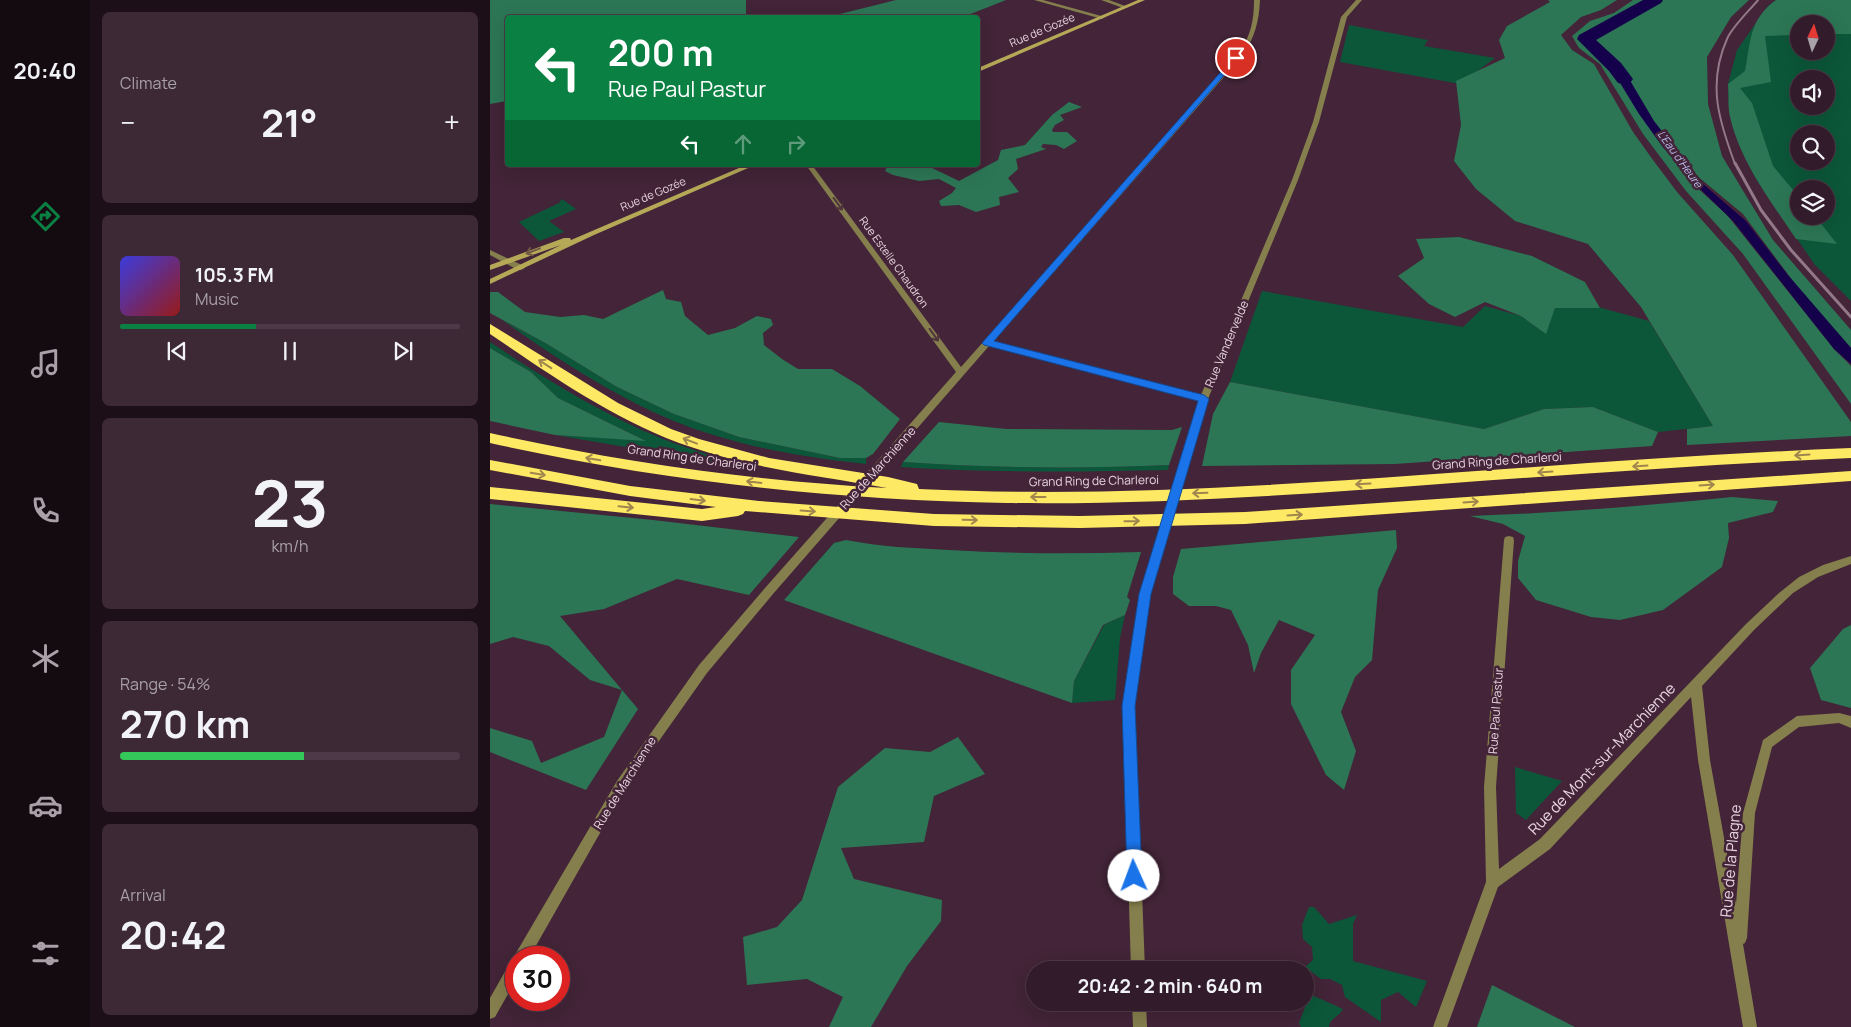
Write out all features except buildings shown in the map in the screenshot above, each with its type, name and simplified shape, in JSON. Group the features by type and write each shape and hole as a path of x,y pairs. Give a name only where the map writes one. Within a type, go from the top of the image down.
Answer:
{"highway":[{"path":"490,328 585,391 630,416 694,443 815,472 893,482 942,496"},
{"name":"Grand Ring de Charleroi","path":"490,438 657,470 778,484 942,496 1083,497 1243,492 1851,453"},
{"path":"490,464 630,491 759,507 934,520 1080,522 1245,518 1851,476"},
{"path":"490,494 702,515 759,507"}],"main road":[{"name":"Rue de Gozée","path":"980,69 1142,0"},
{"name":"Rue de Gozée","path":"490,282 591,233 747,167"},
{"name":"Rue de Gozée","path":"490,268 591,233"}],"street":[{"path":"1037,0 1102,17"},
{"path":"1104,0 1125,7"},
{"name":"Rue de Marchienne","path":"528,946 632,770 703,670 768,591 921,420 1217,82 1246,46 1256,26 1257,0"},
{"name":"Rue Vandervelde","path":"1138,961 1129,706 1145,594 1194,426 1295,180 1316,122 1344,17 1359,0"},
{"name":"Rue Estelle Chaudron","path":"810,167 961,373"},
{"path":"490,252 509,260 521,268"},
{"path":"987,343 1204,399"},
{"name":"Rue Paul Pastur","path":"1493,882 1490,787 1509,540"},
{"name":"Rue de Mont-sur-Marchienne","path":"1493,882 1545,844 1750,628 1803,581 1833,566 1851,560"},
{"name":"Rue de la Plagne","path":"1696,685 1704,760 1739,954 1750,1027"},
{"name":"Rue de la Plagne","path":"1739,954 1749,813 1767,744 1797,722 1839,718 1851,722"},
{"path":"1440,1027 1493,882"},
{"path":"490,1012 505,985"},
{"path":"1139,1011 1140,1027"}],"green space":[{"path":"490,0 746,0 746,15 505,15 505,101 490,104"},
{"path":"896,0 1006,0 968,15 836,15"},
{"path":"1548,0 1617,0 1601,10 1581,17 1561,35 1572,50 1594,64 1633,132 1653,160 1677,192 1733,255 1851,422 1851,436 1687,445 1687,429 1713,426 1641,307 1588,244 1515,221 1476,189 1454,161 1461,125 1456,81 1505,58 1499,40 1507,26 1550,2"},
{"path":"1633,0 1749,0 1731,17 1707,57 1708,104 1722,156 1773,240 1851,330 1851,348 1801,292 1743,214 1673,156 1692,183 1727,215 1834,349 1851,366 1851,404 1743,254 1686,191 1643,134 1600,64 1579,48 1572,36 1590,21 1614,13"},
{"path":"1776,0 1851,0 1851,301 1815,265 1756,179 1742,150 1729,111 1728,84 1737,50 1768,6"},
{"path":"1776,0 1851,0 1851,34 1835,34 1835,15 1790,15 1790,35 1765,36 1771,82 1740,88 1752,103 1773,166 1790,186 1790,225 1822,225 1837,244 1796,239 1747,163 1733,129 1729,112 1728,84 1745,71 1753,31 1756,23 1767,8"},
{"path":"1349,25 1428,40 1424,46 1495,58 1460,84 1340,62"},
{"path":"1069,102 1082,107 1060,115 1064,120 1055,125 1052,130 1053,132 1067,132 1077,141 1064,149 1056,145 1043,144 1041,147 1046,149 1016,159 1018,169 1008,178 1019,192 999,197 1000,205 976,212 959,205 941,206 939,201 952,193 956,188 939,179 919,181 893,175 885,171 887,167 930,167 959,181 998,160 1001,150 1025,145 1052,115"},
{"path":"562,199 576,209 549,221 564,232 539,241 519,222 559,203"},
{"path":"1459,237 1532,256 1585,282 1600,308 1555,308 1546,334 1521,316 1485,302 1455,317 1429,304 1398,276 1424,258 1416,239"},
{"path":"663,290 666,299 681,302 685,316 708,335 735,328 757,316 771,319 773,325 763,333 764,345 782,359 798,369 832,369 860,386 900,419 873,454 866,458 840,458 739,437 674,414 617,387 547,344 490,313 490,292 498,292 525,312 560,317 584,315 603,319"},
{"path":"1262,291 1463,327 1485,306 1521,316 1545,333 1555,308 1598,307 1649,321 1713,426 1658,432 1593,407 1544,409 1484,429 1230,382"},
{"path":"502,320 547,344 617,387 674,414 739,437 840,458 866,458 866,464 811,457 738,442 662,416 579,372"},
{"path":"490,342 552,382 640,429 684,447 749,468 555,435 644,440 558,398 531,372 490,348"},
{"path":"490,348 531,372 558,398 646,441 555,435 490,421"},
{"path":"1230,382 1484,429 1544,409 1593,407 1658,432 1652,446 1395,464 1202,466 1213,414"},
{"path":"939,422 1006,429 1172,430 1182,427 1169,465 1036,467 969,466 903,462"},
{"path":"903,462 969,466 1036,467 1169,465 1168,470 1034,472 901,467"},
{"path":"1732,497 1778,501 1773,512 1728,523 1729,538 1722,567 1663,610 1620,620 1591,617 1536,600 1518,578 1518,561 1525,536 1503,524 1470,516 1601,509"},
{"path":"490,504 799,537 749,595 677,579 604,609 560,616 638,709 586,790 490,752 490,728 532,741 541,763 604,737 622,690 590,680 549,646 513,637 490,644"},
{"path":"1396,530 1397,548 1378,590 1372,660 1355,677 1341,712 1356,751 1344,790 1326,775 1291,704 1291,670 1315,635 1279,620 1261,653 1254,673 1248,645 1231,610 1216,606 1189,606 1173,594 1173,577 1181,549"},
{"path":"846,540 898,547 973,551 1045,553 1141,552 1127,597 1130,600 1125,615 1103,625 1074,681 1072,703 784,600 834,543"},
{"path":"1125,615 1120,638 1115,700 1072,703 1074,681 1104,625"},
{"path":"1851,625 1851,708 1821,700 1810,668 1843,629"},
{"path":"958,737 985,774 934,796 924,842 841,848 854,879 942,900 941,921 907,966 871,1027 829,1027 843,997 807,979 747,985 743,937 777,927 802,900 838,787 885,748 930,752"},
{"path":"1515,767 1562,781 1526,820 1516,813"},
{"path":"1309,907 1314,907 1329,924 1357,915 1353,924 1353,961 1427,981 1416,1007 1398,992 1381,1000 1381,1022 1345,997 1342,985 1330,979 1321,979 1314,974 1312,947 1303,939 1302,925"},
{"path":"1492,985 1575,1027 1477,1027"},
{"path":"1314,996 1343,1009 1329,1027 1301,1027 1299,1023 1304,1011 1314,1011"}],"water":[{"path":"1600,49 1625,72 1654,121 1703,184 1746,221 1788,275 1851,348 1851,364 1834,349 1733,221 1693,182 1662,146 1639,114 1614,73 1590,50"}],"waterway":[{"name":"L'Eau d'Heure","path":"1624,79 1615,67 1585,39 1655,0"}],"railway":[{"path":"1735,164 1720,117 1717,87 1718,71 1729,34 1758,0"},
{"path":"1735,163 1761,210 1791,250 1851,317"}],"route":[{"path":"1134,876 1129,706 1145,594 1194,426 1204,399 987,343 1236,58"}]}
